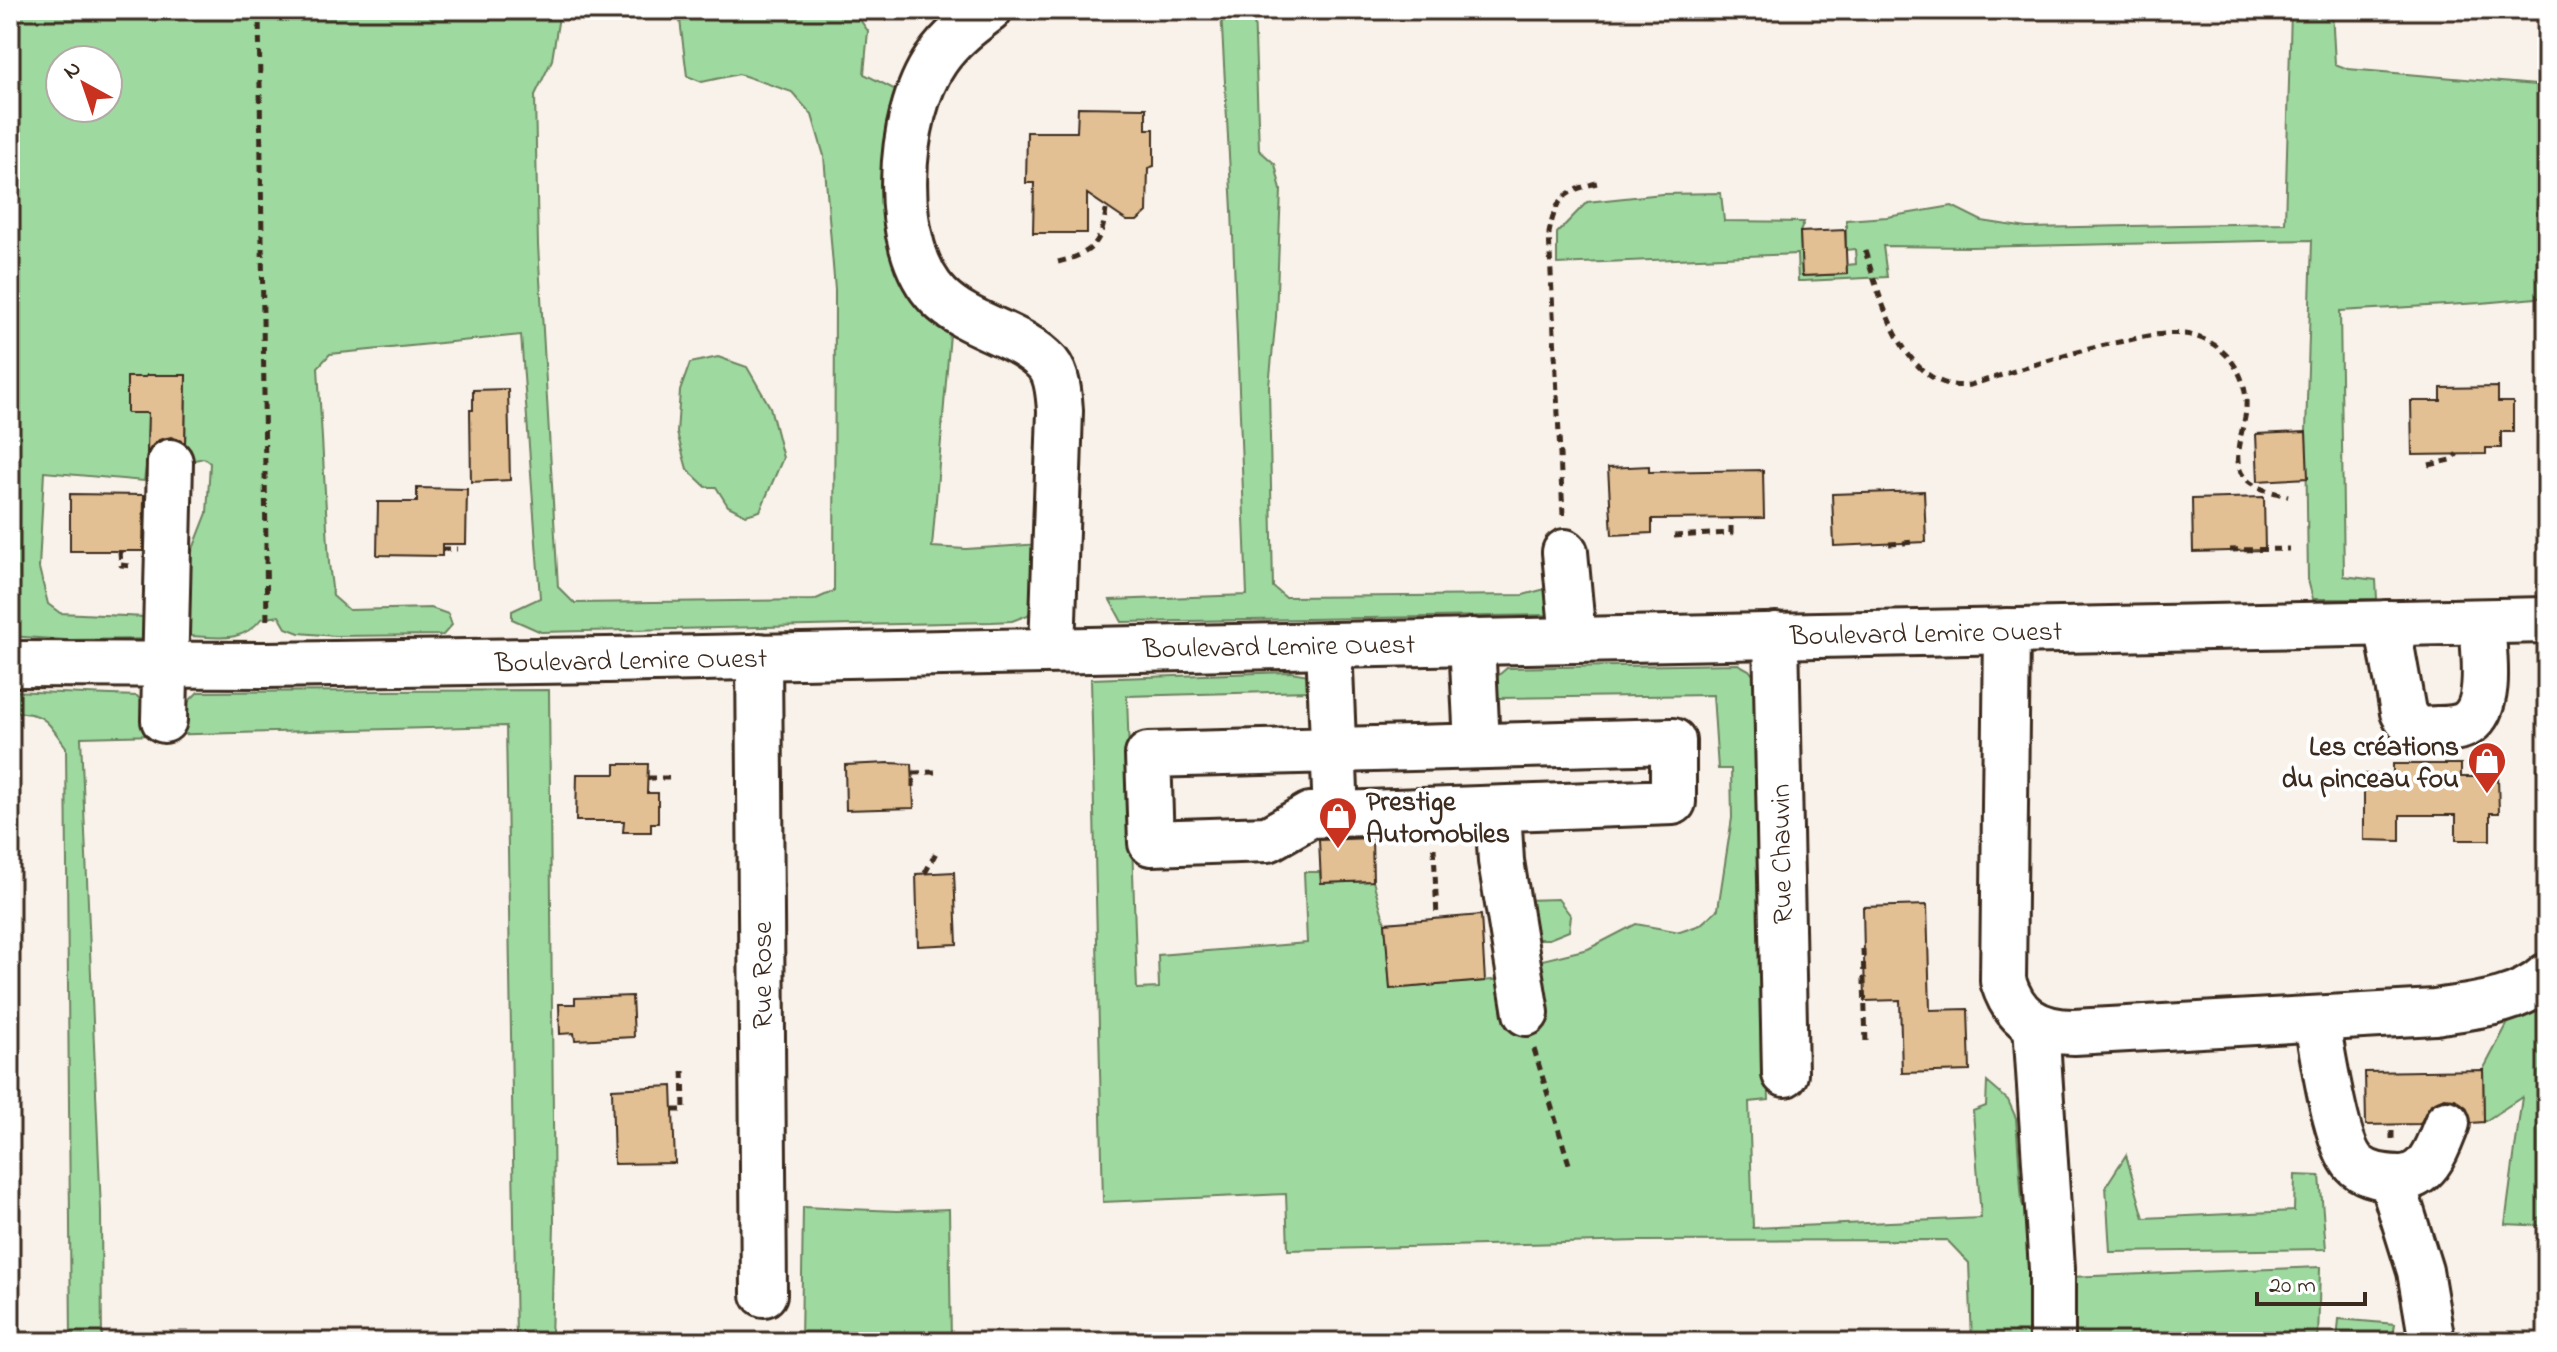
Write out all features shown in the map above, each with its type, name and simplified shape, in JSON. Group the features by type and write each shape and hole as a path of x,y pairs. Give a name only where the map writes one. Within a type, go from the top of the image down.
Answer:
{"main road":[{"path":"989,10 958,33 935,61 919,92 908,138 902,185 918,268 937,295 959,314 1027,347 1049,365 1059,390 1052,650"},
{"path":"164,720 170,462"},
{"path":"1565,552 1573,639"},
{"name":"Boulevard Lemire Ouest","path":"10,664 266,665 2547,620"},
{"path":"2387,623 2403,712 2409,724 2422,731 2448,729 2468,723 2479,709 2486,691 2482,622"},
{"path":"2007,631 2003,981 2019,1013 2036,1025 2053,1032 2074,1032 2435,1012 2486,1004 2521,993 2547,976"},
{"name":"Rue Chauvin","path":"1776,635 1785,1074"},
{"path":"1472,641 1477,745"},
{"path":"1329,645 1336,815"},
{"name":"Rue Rose","path":"759,656 764,1294"},
{"path":"1673,741 1673,802 1310,815 1268,839 1151,843 1148,755 1335,749 1673,741"},
{"path":"1498,809 1501,861 1526,1013"},
{"path":"2316,1019 2341,1139 2356,1165 2375,1176 2391,1178 2405,1178 2423,1170 2435,1154 2447,1123"},
{"path":"2036,1025 2052,1269 2052,1342"},
{"path":"2391,1178 2420,1271 2432,1342"}],"path":[{"path":"259,10 266,665"},
{"path":"1565,552 1549,233 1552,215 1559,201 1573,189 1597,183"},
{"path":"1058,262 1076,258 1094,246 1104,229 1106,210"},
{"path":"1865,251 1886,318 1907,353 1922,368 1950,385 1970,385 2104,344 2157,334 2184,334 2215,343 2225,352 2244,382 2246,415 2238,460 2240,471 2252,484 2288,496"},
{"path":"1856,258 1867,258"},
{"path":"2429,465 2451,460 2457,454"},
{"path":"1674,536 1731,533 1731,519"},
{"path":"1889,544 1915,542"},
{"path":"442,549 457,549"},
{"path":"2230,550 2290,549"},
{"path":"913,787 913,773 935,772"},
{"path":"647,778 669,778"},
{"path":"1433,811 1437,919"},
{"path":"925,873 938,849"},
{"path":"1863,949 1866,1044"},
{"path":"1526,1013 1569,1164"},
{"path":"673,1110 684,1110 683,1066"}],"green space":[{"path":"10,10 560,10 552,60 535,95 538,245 558,587 574,603 814,600 834,591 835,290 824,156 812,115 792,92 739,74 702,82 687,76 680,20 667,10 853,10 868,31 864,74 896,90 887,186 887,237 907,286 926,313 950,334 932,547 966,549 1041,544 1036,601 1028,615 1012,621 992,622 541,632 512,619 512,611 540,598 521,335 330,354 318,367 333,596 349,610 431,608 448,614 452,625 443,635 335,636 299,633 286,628 279,616 261,619 237,636 189,636 183,625 186,567 207,513 210,463 204,458 185,462 186,375 147,375 127,378 128,413 148,413 144,481 44,472 39,568 48,604 60,613 146,617 146,639 66,640 10,636"},
{"path":"1221,10 1254,10 1259,150 1275,164 1281,190 1276,317 1269,386 1273,587 1285,597 1523,595 1545,589 1548,615 1122,622 1110,600 1247,595"},
{"path":"2291,10 2332,10 2335,64 2348,69 2547,86 2547,297 2340,311 2344,576 2376,580 2377,599 2313,599 2308,580 2306,432 2312,240 1883,246 1887,277 1803,281 1798,281 1797,254 1557,264 1557,233 1587,202 1662,194 1721,193 1724,221 1804,222 1800,232 1802,276 1847,274 1847,265 1856,264 1855,249 1846,250 1846,220 1952,206 1982,221 2027,228 2285,223"},
{"path":"718,357 747,367 770,407 783,458 760,511 746,515 728,506 716,487 706,487 687,469 677,433 680,391 690,363"},
{"path":"1738,664 1749,670 1756,679 1769,1100 1749,1102 1753,1228 1981,1218 1973,1111 1986,1106 1987,1082 2008,1100 2016,1118 2022,1203 2039,1242 2044,1342 1972,1342 1969,1263 1947,1240 1640,1241 1288,1250 1286,1194 1103,1202 1091,679 1291,672 1309,675 1311,691 1127,696 1137,989 1159,988 1158,955 1307,943 1304,872 1320,872 1321,883 1373,881 1385,923 1390,989 1504,979 1531,982 1542,960 1588,949 1636,924 1680,932 1700,925 1718,909 1732,818 1731,769 1718,769 1713,695 1498,698 1492,688 1494,679 1507,668"},
{"path":"549,690 554,1224 551,1342 516,1342 506,726 81,737 101,1211 102,1342 71,1342 66,747 44,719 10,712 10,691 137,696 144,704 185,705 198,692"},
{"path":"1558,899 1571,916 1569,931 1549,939 1525,939 1525,900"},
{"path":"2547,1005 2547,1226 2505,1224 2522,1097 2484,1122 2483,1070 2511,1017 2531,1013"},
{"path":"2126,1155 2144,1218 2294,1211 2295,1175 2320,1176 2326,1249 2110,1252 2106,1186"},
{"path":"803,1207 897,1211 949,1209 951,1342 801,1342"},
{"path":"2320,1267 2318,1342 2067,1342 2069,1277"},
{"path":"2339,1319 2395,1324 2392,1342 2337,1342"}],"building":[{"path":"1078,107 1146,108 1146,129 1154,129 1154,166 1148,168 1147,212 1137,221 1127,221 1087,194 1087,233 1033,233 1034,183 1026,183 1027,132 1077,132"},
{"path":"1845,230 1847,274 1802,276 1800,232"},
{"path":"186,375 185,443 171,437 159,440 147,453 148,413 127,413 127,377"},
{"path":"2498,387 2498,402 2513,402 2513,432 2501,432 2501,448 2486,448 2486,454 2412,455 2411,401 2441,401 2441,388"},
{"path":"508,389 510,480 471,482 470,410 473,410 473,390"},
{"path":"2306,432 2308,478 2258,481 2256,434"},
{"path":"1649,466 1649,472 1763,470 1764,518 1652,519 1652,533 1612,535 1608,468"},
{"path":"417,488 467,489 466,544 442,544 442,556 377,555 378,502 417,502"},
{"path":"1924,491 1926,542 1834,546 1832,494"},
{"path":"70,494 144,495 143,551 70,551"},
{"path":"2264,497 2265,550 2193,552 2192,499"},
{"path":"615,764 648,764 647,793 658,793 658,823 651,823 651,832 623,832 624,821 576,821 577,774 615,774"},
{"path":"912,764 914,808 846,810 845,765"},
{"path":"2393,764 2461,764 2461,777 2498,777 2499,813 2490,813 2490,840 2456,840 2456,815 2400,815 2400,841 2364,840 2364,774 2393,774"},
{"path":"1372,838 1373,881 1321,883 1319,840"},
{"path":"954,872 957,944 918,946 916,874"},
{"path":"1927,905 1930,1010 1968,1009 1970,1071 1902,1073 1900,1000 1865,1001 1863,907"},
{"path":"1481,915 1485,981 1390,989 1385,923"},
{"path":"632,996 634,1037 575,1040 574,1033 560,1034 559,1004 575,1004 575,998"},
{"path":"2483,1070 2484,1122 2471,1123 2466,1107 2455,1099 2444,1098 2431,1104 2420,1124 2366,1125 2365,1072"},
{"path":"672,1086 675,1163 614,1164 612,1089"}],"place":[{"name":"Les créations du pinceau fou","path":"2487,795"},
{"name":"Prestige Automobiles","path":"1338,850"}]}
